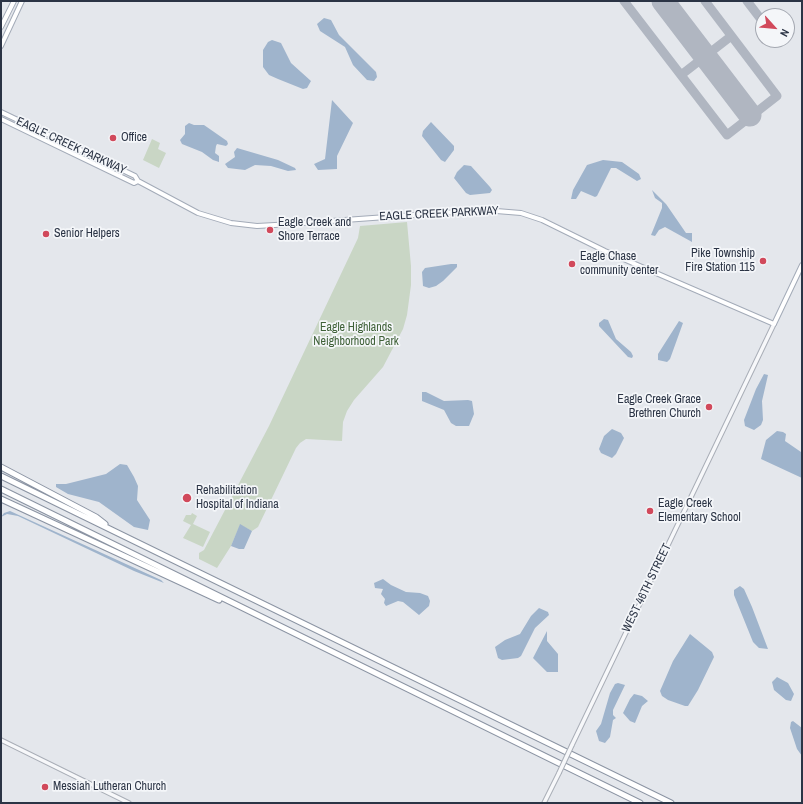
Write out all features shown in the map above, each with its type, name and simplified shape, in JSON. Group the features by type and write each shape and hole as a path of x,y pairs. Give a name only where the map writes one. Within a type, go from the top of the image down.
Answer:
{"highway":[{"path":"1,467 96,517 115,532"},
{"path":"1,476 671,803"},
{"path":"1,489 240,608 640,803"},
{"path":"1,498 212,598 240,608"}],"main road":[{"path":"1,27 14,1"},
{"path":"1,46 22,1"},
{"name":"EAGLE CREEK PARKWAY","path":"1,112 137,177 138,181 208,218 250,225 275,225 484,210 521,213 542,220 605,251 774,324"},
{"name":"EAGLE CREEK PARKWAY","path":"1,119 134,183 138,181"},
{"name":"WEST 46TH STREET","path":"774,324 802,265"}],"street":[{"name":"WEST 46TH STREET","path":"544,803 774,324"},
{"path":"1,740 129,803"}],"green space":[{"path":"152,139 160,143 158,149 166,153 159,168 143,160"},
{"name":"Eagle Highlands Neighborhood Park","path":"407,222 411,266 411,285 407,315 403,329 383,367 354,400 347,411 343,422 342,441 306,439 300,443 296,448 258,527 252,531 240,525 231,546 217,568 199,559 199,553 204,550 269,426 358,238 360,226"},
{"path":"192,513 197,516 193,524 210,532 203,547 183,538 191,525 183,521 186,515 191,515"}],"water":[{"path":"324,18 331,20 339,35 376,72 377,77 374,81 367,80 353,65 345,47 320,31 317,24"},
{"path":"272,40 281,43 291,63 311,81 307,88 303,89 269,75 263,67 263,50 268,42"},
{"path":"332,100 353,123 337,156 337,169 318,170 314,164 325,159"},
{"path":"431,122 454,146 454,150 445,162 441,160 422,136 423,131"},
{"path":"189,123 194,125 204,125 227,141 228,144 226,146 217,144 216,146 215,153 219,156 219,162 213,160 202,152 182,144 180,140 185,134 185,126"},
{"path":"237,148 278,160 295,168 296,170 288,171 271,166 255,165 245,170 228,168 225,164 235,157 234,152"},
{"path":"603,160 622,162 639,174 641,179 637,181 616,168 611,168 597,196 595,197 581,191 576,199 571,199 573,190 587,165"},
{"path":"464,165 471,166 490,187 492,190 490,193 470,195 466,193 454,178 457,172"},
{"path":"652,190 666,204 686,233 692,233 692,242 665,227 659,230 655,236 651,235 662,208 662,203 655,198"},
{"path":"457,264 457,267 443,281 436,286 429,288 423,286 422,272 425,268"},
{"path":"604,319 608,320 616,339 631,352 633,356 632,358 628,357 599,326 599,323"},
{"path":"679,321 683,323 670,359 667,362 658,360 658,354"},
{"path":"764,374 768,375 762,401 763,420 761,425 754,430 745,426 744,420 756,389"},
{"path":"422,392 426,392 444,401 472,401 474,414 469,426 456,426 451,423 444,410 422,401"},
{"path":"612,429 621,433 624,438 616,454 612,458 601,453 599,449 604,436"},
{"path":"777,431 786,434 785,441 801,452 802,478 761,459 766,440"},
{"path":"120,464 127,465 138,486 137,500 150,520 148,530 134,527 99,502 68,494 56,487 56,484 66,484 106,474"},
{"path":"10,511 161,580 164,583 134,571 18,516 7,514 1,517 4,513"},
{"path":"240,524 252,531 244,549 231,546"},
{"path":"383,579 391,585 406,592 420,593 428,596 430,601 429,606 419,615 403,602 398,601 386,606 384,603 385,599 381,594 383,589 375,588 374,583"},
{"path":"740,586 744,589 752,607 768,649 759,648 753,642 734,595 734,590"},
{"path":"539,608 548,612 549,615 535,628 521,656 518,658 502,660 498,658 495,647 505,640 520,634 531,616"},
{"path":"547,631 547,641 558,654 558,672 547,672 533,658"},
{"path":"690,634 712,652 714,657 698,690 688,706 685,706 668,700 662,696 660,691 673,661"},
{"path":"777,677 788,683 794,694 791,701 786,700 774,690 772,682"},
{"path":"618,683 625,685 613,710 613,715 616,718 613,720 610,737 605,743 599,741 596,731 601,724 610,693 615,684"},
{"path":"634,694 642,696 648,701 642,706 635,723 630,721 623,713"},
{"path":"793,721 802,728 802,756 797,749 790,728 791,722"}],"taxiway":[{"path":"624,1 727,135 777,96 705,1"},
{"path":"747,1 755,12"},
{"path":"681,75 730,37"}],"runway":[{"path":"663,1 750,115"}],"place":[{"name":"Office","path":"113,138"},
{"name":"Eagle Creek and Shore Terrace","path":"270,230"},
{"name":"Senior Helpers","path":"46,234"},
{"name":"Pike Township Fire Station 115","path":"763,261"},
{"name":"Eagle Chase community center","path":"572,264"},
{"name":"Eagle Creek Grace Brethren Church","path":"709,407"},
{"name":"Rehabilitation Hospital of Indiana","path":"187,498"},
{"name":"Eagle Creek Elementary School","path":"650,511"},
{"name":"Messiah Lutheran Church","path":"45,787"}]}
